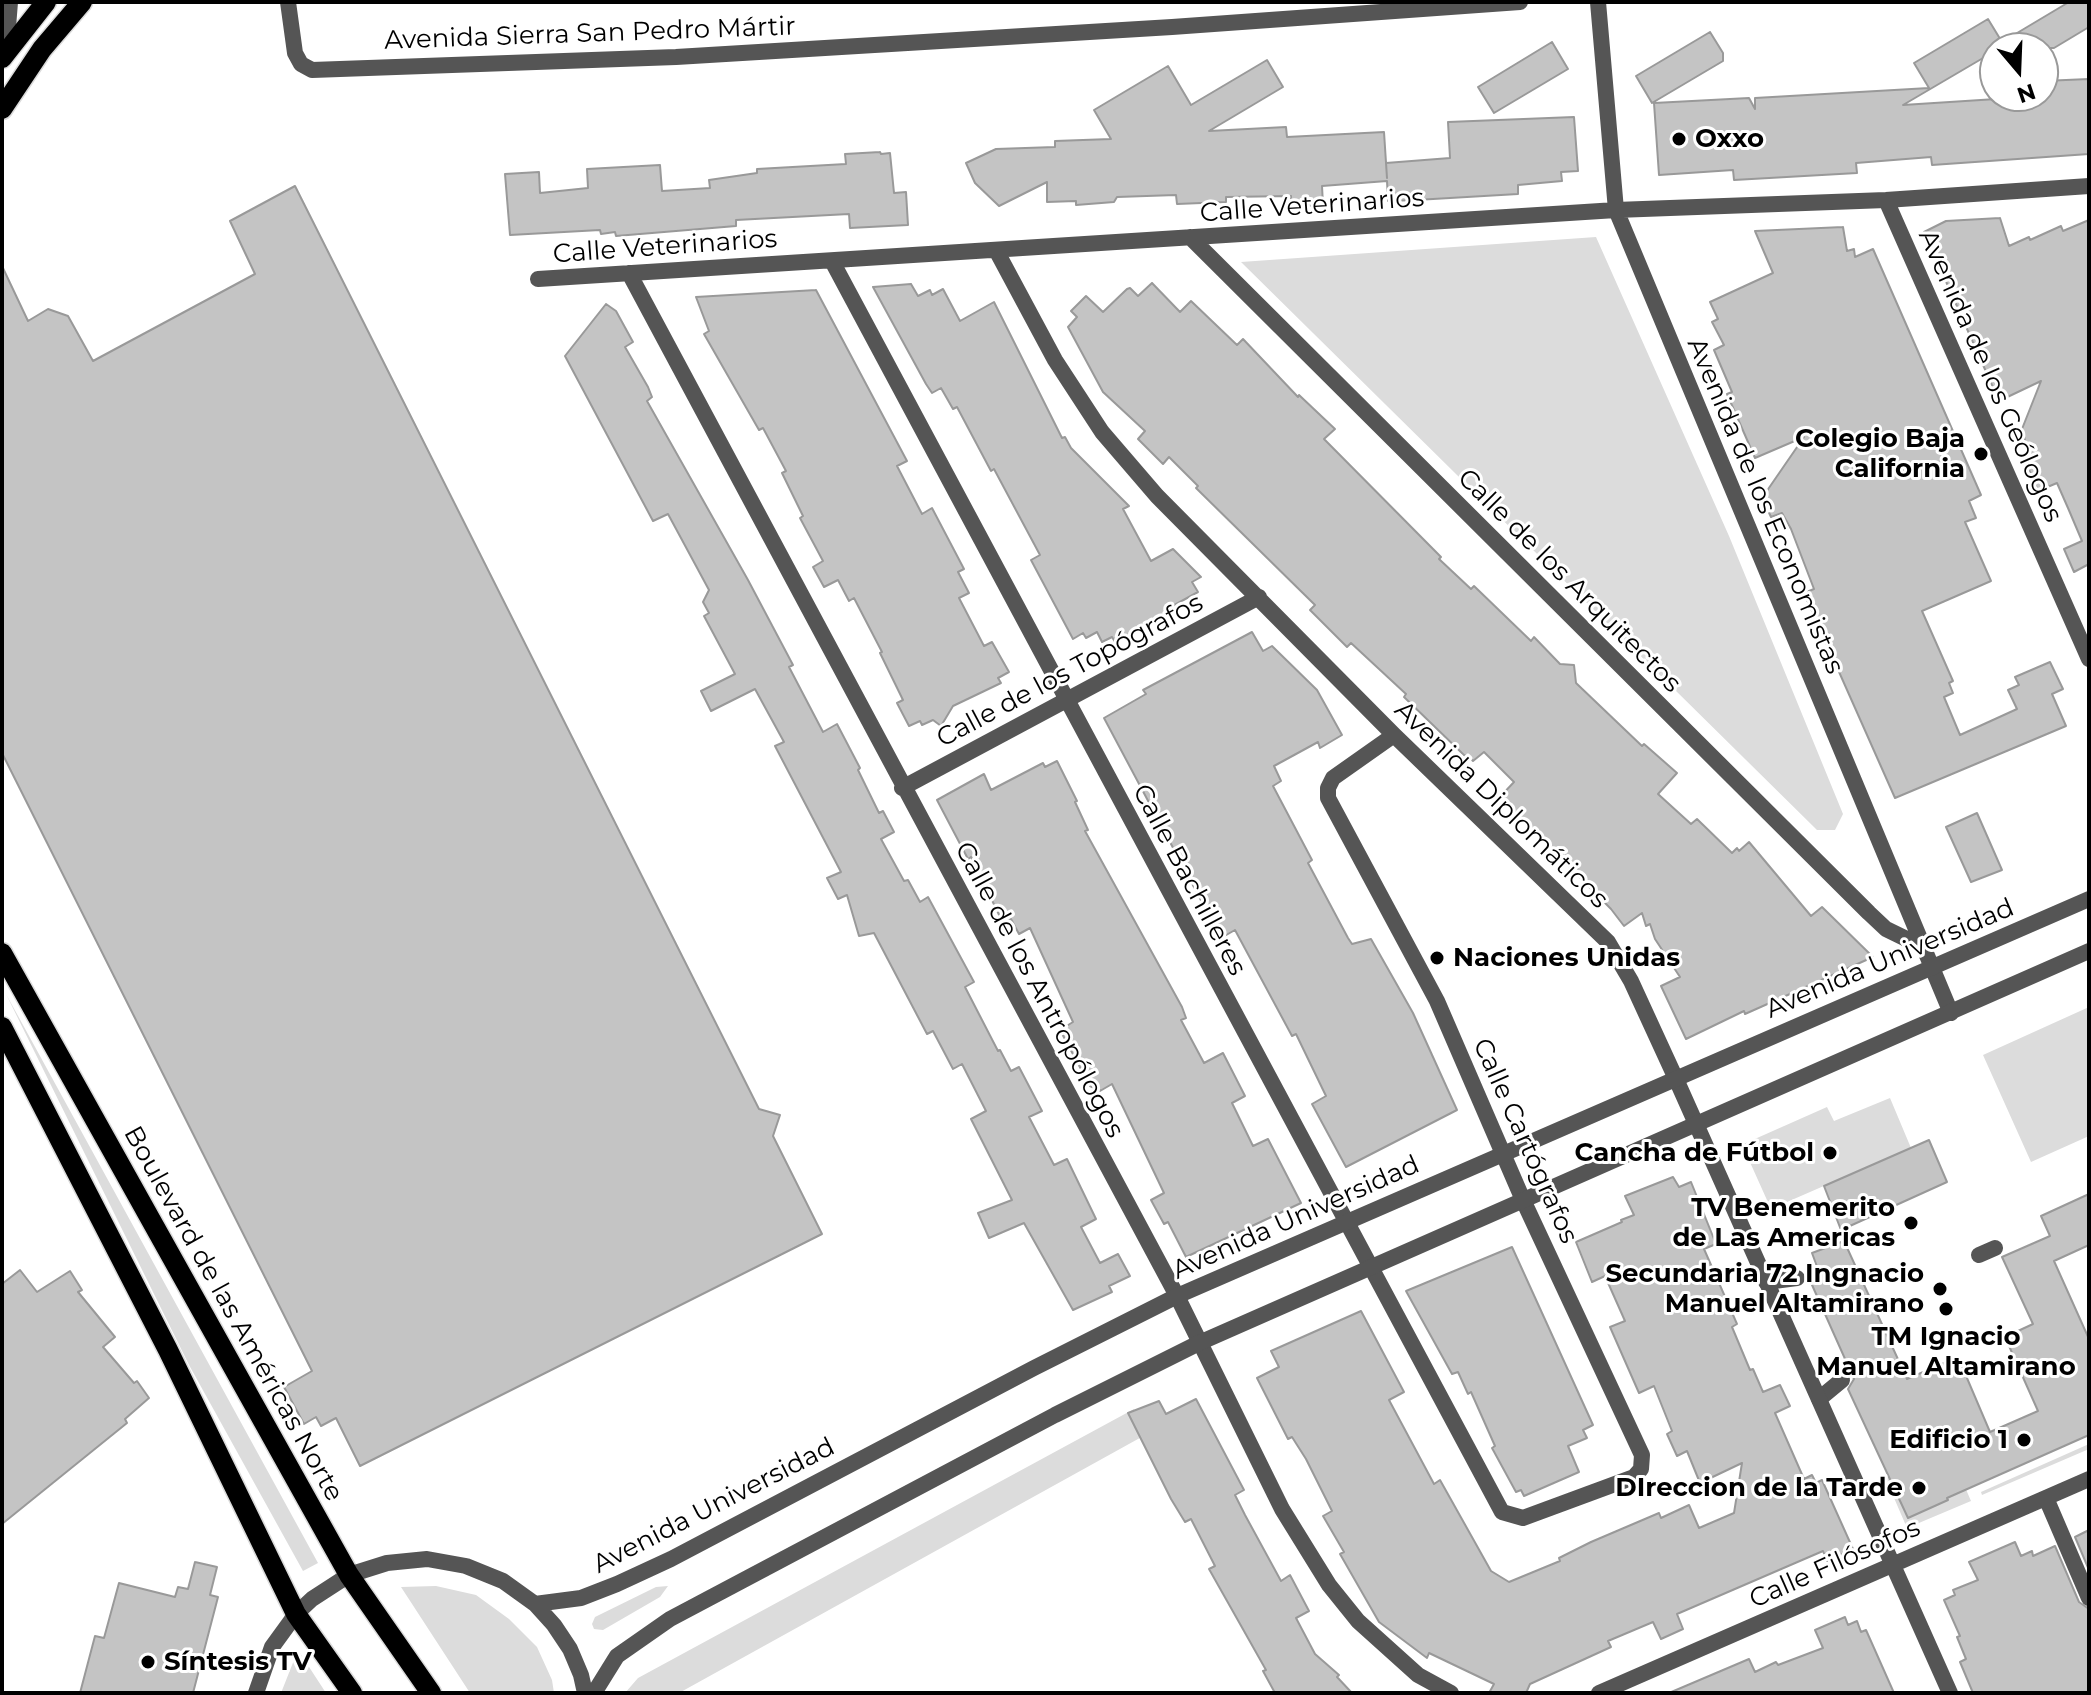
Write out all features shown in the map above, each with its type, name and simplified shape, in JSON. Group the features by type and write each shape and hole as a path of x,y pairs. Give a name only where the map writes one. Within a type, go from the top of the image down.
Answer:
{"main road":[{"path":"4,55 46,2"},
{"path":"2,109 42,49 82,2"},
{"name":"Boulevard de las Américas Norte","path":"2,953 349,1575 431,1693"},
{"path":"2,1027 168,1350 296,1614 352,1693"}],"street":[{"path":"4,55 10,2"},
{"name":"Avenida Sierra San Pedro Mártir","path":"288,2 295,53 301,64 312,70 691,56 1520,2"},
{"name":"Avenida de los Economistas","path":"1598,2 1616,210 1951,1013"},
{"name":"Calle Veterinarios","path":"538,279 1616,210 1886,200 2089,186"},
{"name":"Avenida de los Geólogos","path":"1886,200 2089,659"},
{"name":"Calle de los Arquitectos","path":"1190,237 1869,913 1886,929 1923,947"},
{"name":"Avenida Diplomáticos","path":"996,250 1055,360 1102,432 1157,496 1394,735 1608,942 1631,981 1676,1079 1950,1693"},
{"name":"Calle Bachilleres","path":"832,261 1369,1267 1502,1512 1511,1516"},
{"name":"Calle de los Antropólogos","path":"629,273 902,788 1177,1296 1282,1509 1329,1585 1358,1621 1418,1675 1451,1693"},
{"name":"Calle de los Topógrafos","path":"902,788 1259,597"},
{"name":"Calle Cartógrafos","path":"1394,735 1333,778 1328,788 1328,798 1437,1001 1523,1200 1642,1455 1641,1469 1634,1477 1523,1518 1511,1516"},
{"name":"Avenida Universidad","path":"535,1604 581,1598 671,1559 1177,1296 2089,899"},
{"path":"594,1693 617,1656 670,1619 1055,1415 1199,1343 2089,951"},
{"path":"1766,1282 1797,1278"},
{"path":"1819,1399 1842,1380"},
{"name":"Calle Filósofos","path":"1599,1693 2089,1479"},
{"path":"2046,1498 2089,1598"},
{"path":"256,1693 272,1647 296,1614 330,1586 349,1575 387,1563 427,1559 466,1566 503,1581 535,1604 570,1649 585,1693"}],"shaded area":[{"path":"1596,237 1729,536 1843,814 1835,830 1817,830 1241,262"},
{"path":"6,994 318,1563 303,1571 189,1365"},
{"path":"2089,1007 2089,1136 2031,1162 1983,1055"},
{"name":"Cancha de Fútbol","path":"1890,1098 1911,1148 1771,1209 1749,1160 1745,1160 1739,1146 1827,1107 1834,1121"},
{"path":"1134,1409 1147,1434 679,1693 625,1693 638,1678"},
{"path":"2089,1444 2089,1449 1982,1495 1981,1492"},
{"path":"1949,1450 1971,1501 1907,1528 1885,1477 1890,1475 1908,1518 1948,1500 1930,1458"},
{"path":"436,1586 476,1595 509,1619 537,1647 552,1680 554,1693 470,1693 401,1587"},
{"path":"668,1586 660,1597 603,1630 594,1629 592,1624 595,1617 656,1587"},
{"path":"298,1650 326,1693 281,1693"}],"building":[{"path":"2069,2 2089,2 2089,27 2059,45 2059,32 2019,32"},
{"path":"1988,19 1996,32 1979,32 1979,60 1903,105 1979,100 1979,112 2059,112 2059,80 2089,79 2089,154 1932,165 1931,157 1856,163 1857,173 1734,180 1733,170 1659,175 1654,103 1749,98 1755,109 1755,98 1929,88 1914,63"},
{"path":"1710,32 1723,53 1723,61 1652,103 1636,76"},
{"path":"1552,42 1568,69 1494,113 1478,87"},
{"path":"1267,60 1283,87 1209,131 1286,127 1287,137 1384,132 1386,163 1450,158 1448,122 1574,117 1578,171 1561,172 1562,181 1518,185 1518,194 1416,200 1388,201 1387,181 1322,186 1323,205 1291,207 1291,196 1226,197 1226,202 1177,204 1176,195 1117,197 1114,202 1076,205 1076,201 1047,202 1047,182 999,206 975,183 966,163 996,149 1055,147 1055,141 1111,139 1094,110 1168,66 1191,105"},
{"path":"890,153 894,193 906,192 908,225 850,228 849,214 736,220 736,226 616,236 615,232 601,234 600,230 510,235 505,174 539,172 540,193 588,188 587,169 660,165 662,191 710,188 709,180 757,173 757,169 846,164 845,154"},
{"path":"295,186 759,1109 780,1115 773,1136 822,1234 360,1466 336,1418 321,1426 316,1417 304,1424 284,1387 312,1371 2,753 2,266 28,321 48,309 68,316 93,361 255,274 230,221"},
{"path":"2000,218 2009,246 2061,226 2063,231 2089,220 2089,564 2074,572 2064,549 2082,541 2068,508 2057,483 2038,491 2024,458 2029,456 2022,429 2041,381 1999,401 1924,232 1946,221"},
{"path":"1843,227 1847,251 1854,249 1855,257 1873,249 1981,495 1969,501 1976,518 1965,522 1991,581 1922,611 1953,681 1949,683 1953,693 1944,697 1960,735 2017,709 2008,690 2019,685 2015,677 2050,662 2063,689 2052,694 2066,726 1895,798 1804,593 1814,589 1791,529 1782,513 1771,517 1762,498 1804,437 1755,458 1727,394 1732,392 1714,350 1724,345 1712,322 1718,319 1710,302 1773,273 1755,231"},
{"path":"1152,283 1180,312 1191,301 1237,345 1243,339 1298,397 1335,429 1324,439 1441,557 1439,559 1471,589 1474,586 1531,641 1534,637 1560,664 1574,665 1576,683 1642,746 1644,744 1677,773 1658,794 1691,824 1697,819 1732,853 1749,842 1811,916 1822,907 1873,957 1686,1039 1661,986 1680,977 1655,939 1650,924 1646,926 1642,913 1624,926 1611,909 1500,797 1514,782 1484,752 1473,761 1465,756 1404,697 1406,694 1351,643 1347,647 1310,610 1315,605 1196,488 1198,486 1169,457 1163,464 1138,439 1145,431 1103,392 1068,327 1077,317 1071,311 1086,296 1103,312 1127,289 1130,288 1138,296"},
{"path":"911,284 918,296 930,290 932,295 943,289 960,321 994,302 1062,438 1065,437 1071,448 1129,506 1123,509 1151,561 1173,549 1201,577 1192,582 1198,592 1115,642 1112,637 1102,642 1097,632 1086,638 1083,633 1073,639 1031,560 1040,555 994,469 991,471 957,407 953,409 941,388 932,393 926,384 873,287"},
{"path":"816,290 907,461 897,466 922,514 932,508 964,569 958,572 969,593 959,598 984,646 992,642 1009,672 998,678 1001,683 953,706 941,726 933,720 909,726 897,703 903,700 854,598 849,601 838,580 824,587 813,567 823,561 800,518 803,516 782,473 786,471 704,334 709,331 696,297"},
{"path":"606,304 616,311 633,342 625,347 648,387 652,397 647,401 748,580 793,665 789,667 823,732 837,724 879,813 883,811 894,832 881,839 904,881 908,880 920,902 928,897 974,982 965,987 998,1051 1011,1071 1019,1067 1042,1111 1029,1117 1054,1165 1067,1159 1096,1219 1081,1227 1100,1263 1118,1254 1130,1276 1109,1286 1112,1292 1073,1310 1024,1223 989,1238 978,1213 1012,1200 971,1119 986,1111 962,1064 953,1069 933,1031 927,1034 874,933 859,936 847,895 838,899 827,878 841,872 775,746 784,742 755,689 711,711 701,691 735,674 704,616 709,613 703,602 709,590 668,514 653,521 565,356"},
{"path":"1252,632 1263,651 1272,646 1317,690 1342,735 1320,748 1318,742 1274,766 1281,781 1273,786 1312,860 1308,863 1348,938 1352,944 1371,939 1413,1013 1457,1110 1346,1167 1312,1104 1326,1096 1296,1034 1292,1036 1235,930 1221,938 1104,718 1146,694 1143,690"},
{"path":"1057,761 1077,801 1088,830 1085,831 1182,1007 1186,1018 1181,1020 1204,1063 1223,1053 1245,1096 1232,1103 1253,1146 1268,1139 1301,1203 1186,1257 1168,1222 1164,1224 1151,1200 1164,1193 1112,1084 1100,1091 1098,1086 1090,1086 1060,1030 1073,1022 1030,928 1019,934 1011,919 1003,923 971,857 968,859 937,800 984,774 991,790 1043,763 1045,767"},
{"path":"1977,813 2002,870 1971,882 1946,827"},
{"path":"1929,1140 1947,1182 1841,1230 1824,1186"},
{"path":"1673,1177 1679,1187 1691,1182 1716,1244 1704,1249 1737,1324 1732,1327 1750,1370 1753,1369 1763,1392 1780,1385 1790,1406 1775,1413 1804,1479 1812,1475 1816,1483 1822,1480 1853,1549 1827,1561 1823,1551 1677,1614 1683,1629 1661,1639 1653,1622 1608,1641 1611,1647 1530,1684 1526,1693 1489,1693 1494,1684 1429,1653 1427,1658 1379,1622 1340,1554 1344,1552 1323,1516 1332,1511 1306,1459 1292,1437 1288,1439 1257,1378 1279,1367 1271,1351 1361,1311 1404,1392 1389,1400 1434,1484 1440,1480 1491,1571 1509,1582 1659,1513 1661,1518 1689,1505 1699,1528 1734,1513 1742,1463 1700,1483 1687,1451 1677,1456 1667,1434 1672,1431 1654,1386 1639,1393 1610,1327 1625,1321 1605,1276 1592,1282 1576,1242 1634,1215 1625,1196"},
{"path":"2089,1194 2089,1245 2054,1261 2089,1339 2089,1435 1908,1518 1848,1389 1854,1379 1808,1276 1819,1272 1812,1253 1844,1241 1907,1379 1958,1357 1990,1432 2038,1411 2005,1337 2033,1324 2002,1257 2050,1236 2041,1216"},
{"path":"1512,1247 1593,1425 1583,1430 1587,1438 1568,1446 1579,1472 1524,1496 1521,1490 1516,1492 1492,1448 1495,1446 1471,1392 1468,1394 1458,1372 1452,1374 1406,1291"},
{"path":"20,1270 37,1292 70,1271 82,1290 78,1292 115,1337 103,1347 134,1383 137,1381 149,1398 125,1419 127,1423 2,1524 2,1284"},
{"path":"1196,1399 1244,1490 1235,1495 1245,1515 1281,1581 1290,1575 1309,1611 1296,1618 1315,1654 1339,1675 1337,1677 1352,1693 1275,1693 1263,1671 1266,1670 1209,1569 1215,1566 1191,1519 1185,1522 1171,1499 1128,1413 1159,1401 1166,1414"},
{"path":"2089,1530 2089,1570 2075,1537"},
{"path":"2015,1542 2021,1556 2032,1551 2033,1556 2055,1546 2079,1602 2089,1609 2089,1693 1973,1693 1960,1662 1966,1659 1957,1637 1960,1636 1944,1600 1955,1595 1953,1590 1978,1580 1969,1562"},
{"path":"195,1562 217,1567 210,1595 218,1597 193,1693 80,1693 95,1636 104,1638 119,1583 175,1597 178,1587 188,1589"},
{"path":"1845,1617 1848,1625 1857,1621 1861,1632 1866,1630 1894,1693 1669,1693 1749,1659 1755,1672 1776,1662 1778,1665 1823,1648 1815,1630"}],"place":[{"name":"Oxxo","path":"1679,139"},
{"name":"Colegio Baja California","path":"1981,454"},
{"name":"Naciones Unidas","path":"1437,958"},
{"name":"Cancha de Fútbol","path":"1830,1153"},
{"name":"TV Benemerito de Las Americas","path":"1911,1223"},
{"name":"Secundaria 72 Ingnacio Manuel Altamirano","path":"1940,1289"},
{"name":"TM Ignacio Manuel Altamirano","path":"1946,1309"},
{"name":"Edificio 1","path":"2024,1440"},
{"name":"DIreccion de la Tarde","path":"1919,1488"},
{"name":"Síntesis TV","path":"148,1662"}]}
